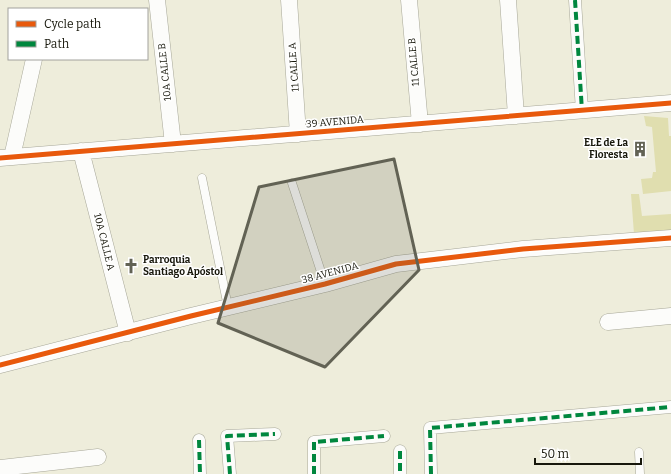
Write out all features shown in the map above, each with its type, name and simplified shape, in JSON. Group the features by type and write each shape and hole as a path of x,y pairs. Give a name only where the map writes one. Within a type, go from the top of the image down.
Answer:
{"street":[{"name":"10A CALLE B","path":"157,0 173,144"},
{"name":"11 CALLE A","path":"289,0 298,134"},
{"name":"11 CALLE B","path":"409,0 420,124"},
{"path":"508,0 516,116"},
{"path":"574,0 582,111"},
{"path":"6,157 34,60"},
{"name":"39 AVENIDA","path":"6,157 671,103"},
{"name":"10A CALLE A","path":"81,151 128,333"},
{"name":"38 AVENIDA","path":"0,366 228,307 325,284 396,264 523,249 671,238"},
{"path":"608,322 671,316"},
{"path":"431,474 430,428 671,408"},
{"path":"230,474 227,436 275,434"},
{"path":"314,474 314,442 384,436"},
{"path":"199,440 200,474"},
{"path":"400,451 400,474"},
{"path":"0,468 98,457"}],"lane":[{"path":"202,178 228,307"},
{"path":"292,183 325,284"},
{"path":"638,452 640,474"}],"highlighted area":[{"path":"394,159 419,270 325,367 218,323 259,187"}],"shaded area":[{"name":"ELE de La Floresta","path":"644,116 668,118 669,136 671,136 671,191 643,194 641,179 652,178 653,172 656,172 652,127 646,126"},
{"path":"631,194 639,194 642,216 671,214 671,231 634,234"}],"marked path":[{"path":"575,0 582,111"},
{"path":"431,474 430,428 671,407"},
{"path":"230,474 227,436 275,434"},
{"path":"314,474 314,442 384,436"},
{"path":"199,440 200,474"},
{"path":"400,451 400,474"}],"cycle path":[{"path":"0,158 671,103"},
{"path":"0,365 191,316 325,284 396,264 523,249 671,238"}],"place":[{"name":"ELE de La Floresta","path":"640,149"},
{"name":"Parroquia Santiago Apóstol","path":"131,266"}]}
